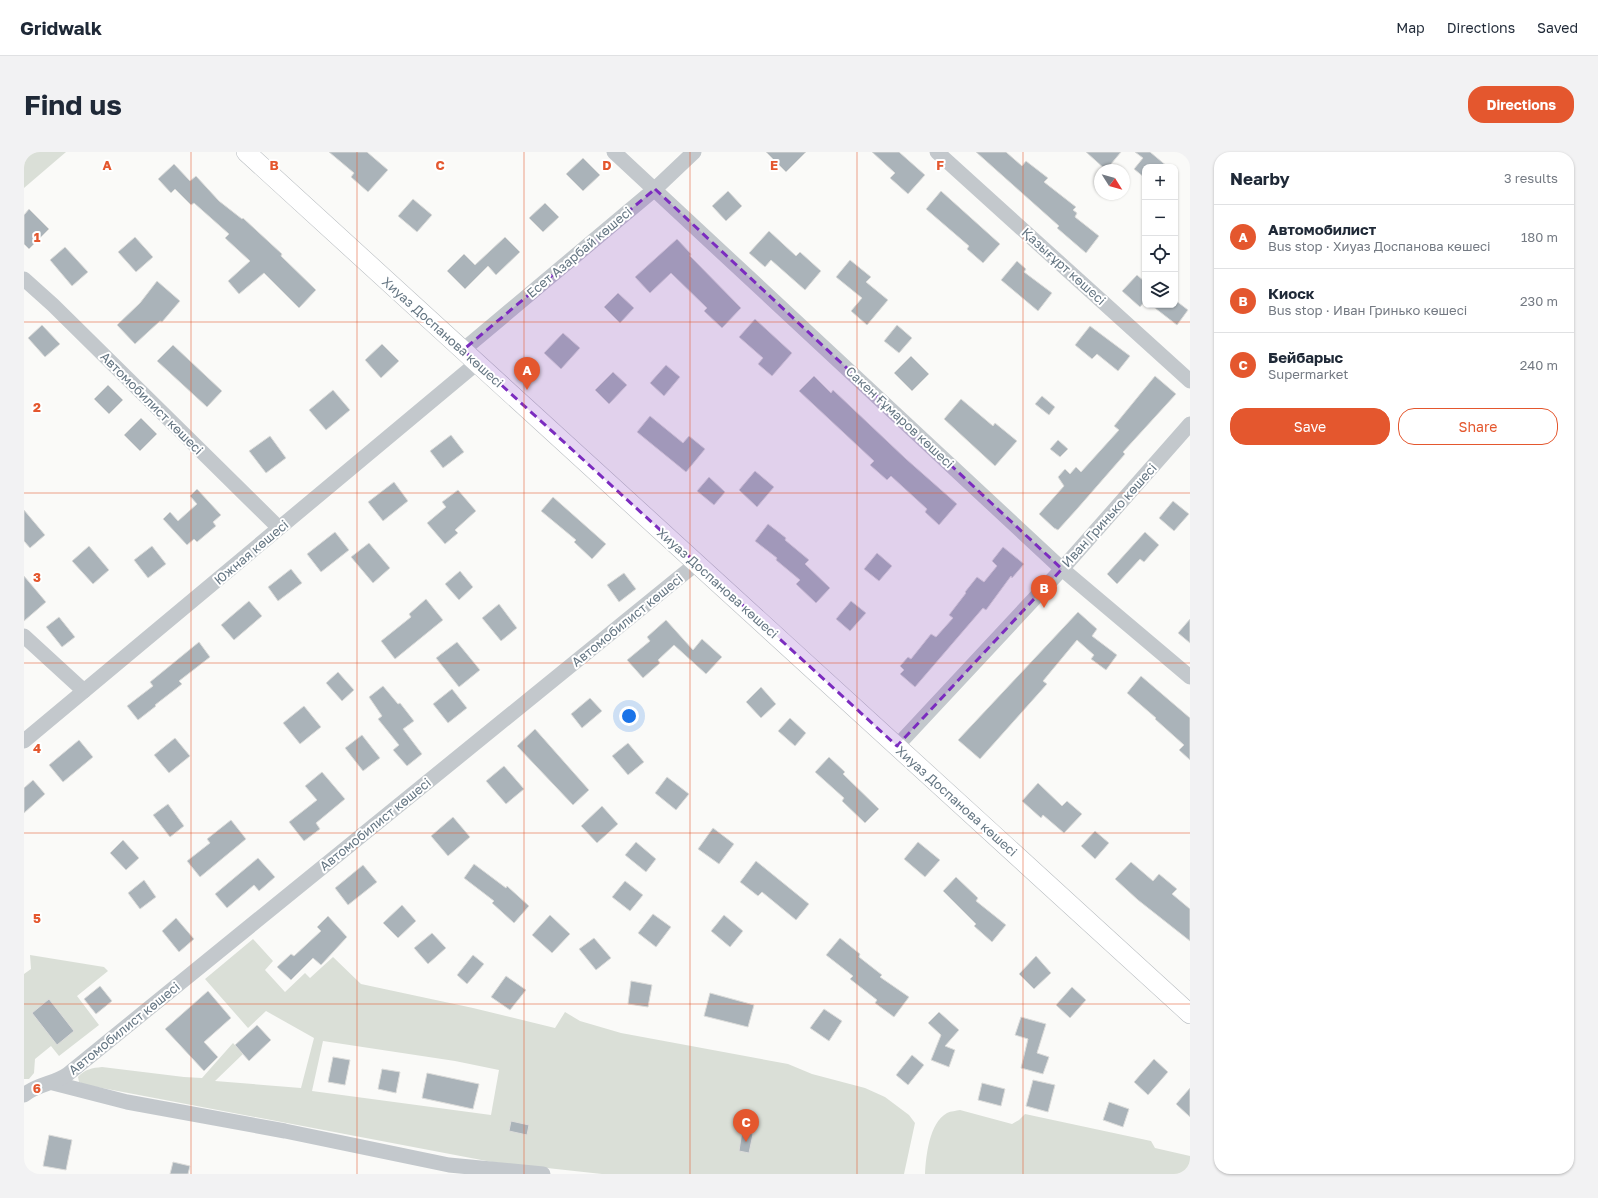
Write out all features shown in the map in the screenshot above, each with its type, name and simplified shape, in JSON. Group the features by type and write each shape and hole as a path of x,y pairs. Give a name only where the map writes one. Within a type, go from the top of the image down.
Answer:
{"main road":[{"name":"Хиуаз Доспанова көшесі","path":"246,152 1190,1014"}],"street":[{"name":"Сакен Ғұмаров көшесі","path":"614,152 1062,569 1190,677"},
{"name":"Есет Азарбай көшесі","path":"463,350 655,189 694,152"},
{"name":"Қазығұрт көшесі","path":"937,152 1190,381"},
{"name":"Автомобилист көшесі","path":"24,279 53,305 279,528"},
{"name":"Южная көшесі","path":"24,741 477,363"},
{"name":"Иван Гринько көшесі","path":"897,746 1062,569 1190,424"},
{"name":"Автомобилист көшесі","path":"24,1094 34,1088 53,1083 75,1068 697,563"},
{"path":"24,636 84,692"},
{"name":"Автомобилист көшесі","path":"53,1083 127,1102 284,1131 449,1165 543,1174"}],"highlighted area":[{"path":"655,189 1062,569 897,746 463,350"}],"shaded area":[{"path":"24,152 66,152 24,188"},
{"path":"253,939 273,961 265,970 285,992 305,973 310,978 333,957 361,984 473,1008 555,1028 565,1012 580,1021 621,1033 788,1064 812,1074 865,1088 885,1097 909,1115 915,1123 904,1174 602,1174 492,1162 86,1085 79,1082 78,1077 83,1072 92,1068 102,1067 202,1078 233,1043 243,1054 215,1081 301,1088 314,1038 266,1011 248,1028 205,979","holes":["323,1041 455,1061 499,1070 491,1115 312,1091"]},
{"path":"30,955 104,967 108,971 77,996 99,1025 59,1056 51,1046 35,1059 34,1073 29,1079 24,1079 24,974 31,969"},
{"path":"960,1110 1012,1124 1025,1114 1151,1141 1155,1148 1190,1156 1190,1174 925,1174 926,1158 932,1132 936,1124 947,1113"}],"building":[{"path":"329,152 367,152 388,170 368,192 351,177 354,173"},
{"path":"766,152 806,152 786,172"},
{"path":"872,152 899,152 925,175 908,194 890,178 895,173"},
{"path":"976,152 1006,152 1022,166 1026,161 1048,178 1044,182 1076,207 1073,210 1077,213 1075,217 1099,236 1086,253 1057,228 1059,226"},
{"path":"1086,152 1121,152 1111,164 1099,164"},
{"path":"1135,152 1150,152 1164,164 1142,164 1142,176 1134,169 1143,158"},
{"path":"583,158 600,175 583,191 566,174"},
{"path":"174,164 190,181 196,176 219,201 242,219 243,218 282,254 281,256 316,290 299,308 264,273 239,294 228,281 250,261 225,238 229,234 194,203 191,205 175,189 171,193 158,179"},
{"path":"728,191 742,206 726,221 712,206"},
{"path":"941,191 1000,244 983,263 967,249 969,246 926,209"},
{"path":"413,199 432,215 417,232 398,216"},
{"path":"545,203 559,217 543,232 529,218"},
{"path":"29,209 49,229 29,249 24,244 24,215"},
{"path":"769,231 796,256 800,252 821,271 805,290 771,260 765,267 749,253"},
{"path":"135,237 153,257 136,272 118,252"},
{"path":"505,237 520,252 496,275 488,266 465,289 447,271 464,254 475,265"},
{"path":"677,239 691,254 690,256 741,308 722,328 704,311 707,308 671,273 650,293 635,277"},
{"path":"65,247 88,272 72,286 50,260"},
{"path":"850,260 871,277 866,282 888,300 867,325 851,311 862,298 836,277"},
{"path":"1017,261 1026,269 1024,272 1052,293 1038,311 1001,280"},
{"path":"1137,275 1142,279 1142,305 1140,307 1122,291"},
{"path":"157,281 180,301 162,322 160,321 135,344 117,325 140,303"},
{"path":"618,293 634,308 620,323 604,307"},
{"path":"1178,302 1188,310 1177,325 1155,308 1178,308"},
{"path":"755,319 792,353 772,376 758,364 763,358 739,337"},
{"path":"42,325 60,344 45,357 28,338"},
{"path":"897,325 912,338 899,353 884,341"},
{"path":"1090,326 1130,356 1118,371 1097,354 1092,359 1075,345"},
{"path":"563,333 580,348 561,369 544,353"},
{"path":"382,344 399,361 381,378 365,360"},
{"path":"173,345 222,391 207,407 157,361"},
{"path":"911,356 929,374 912,391 894,373"},
{"path":"666,365 680,377 664,396 650,383"},
{"path":"613,372 627,385 609,404 595,390"},
{"path":"814,376 831,393 833,390 906,459 957,504 939,525 925,512 927,509 891,476 887,480 870,465 874,461 799,391"},
{"path":"1155,376 1176,394 1123,452 1125,454 1058,530 1054,528 1039,514 1064,486 1058,477 1065,469 1070,474 1076,467 1081,472 1119,430 1114,426"},
{"path":"108,385 123,400 109,414 94,399"},
{"path":"333,390 350,410 326,430 309,410"},
{"path":"1042,396 1055,407 1049,415 1035,404"},
{"path":"961,399 993,426 995,423 1017,441 995,466 944,419"},
{"path":"650,416 683,443 689,436 705,449 686,472 637,432"},
{"path":"141,418 157,434 140,451 124,435"},
{"path":"451,435 464,452 443,468 430,451"},
{"path":"270,436 286,458 266,473 249,451"},
{"path":"1058,440 1068,449 1060,457 1050,449"},
{"path":"755,471 774,487 757,507 739,490"},
{"path":"709,477 725,492 714,505 697,491"},
{"path":"394,482 408,501 383,521 368,502"},
{"path":"197,489 221,515 213,522 216,526 197,542 194,539 187,545 163,519 170,512 178,521 197,504 190,496"},
{"path":"458,490 476,511 455,530 458,533 445,544 427,523 446,507 442,502"},
{"path":"553,497 606,544 592,559 574,542 576,540 541,511"},
{"path":"1173,501 1189,514 1174,531 1159,518"},
{"path":"24,510 45,535 30,548 24,541"},
{"path":"768,524 786,538 785,540 809,560 805,564 830,588 816,603 796,584 800,580 776,560 777,558 755,541"},
{"path":"335,532 349,550 321,572 307,554"},
{"path":"1145,532 1159,545 1144,562 1140,559 1117,584 1107,574"},
{"path":"369,543 390,568 373,583 351,557"},
{"path":"89,546 109,570 93,584 72,561"},
{"path":"152,546 166,564 148,578 134,560"},
{"path":"1003,547 1024,564 1012,578 1011,576 986,610 983,608 915,687 900,674 904,670 900,666 908,657 911,659 931,634 936,637 953,618 949,615 977,577 984,582 997,566 992,561"},
{"path":"877,553 892,566 879,581 864,569"},
{"path":"291,569 302,583 278,601 268,587"},
{"path":"460,571 473,587 459,600 445,584"},
{"path":"624,573 636,589 619,602 607,585"},
{"path":"24,576 46,602 24,621"},
{"path":"426,599 443,620 395,659 381,641 411,617 409,614"},
{"path":"249,601 262,616 234,640 221,625"},
{"path":"851,601 866,613 850,631 836,619"},
{"path":"499,604 517,628 501,641 482,618"},
{"path":"1078,612 1097,629 1092,636 1117,655 1106,670 1091,659 1094,655 1077,640 1043,681 1047,684 980,759 958,740"},
{"path":"59,617 75,637 62,647 46,627"},
{"path":"1190,619 1190,643 1178,633"},
{"path":"666,620 693,650 702,639 722,657 706,674 674,645 658,660 660,663 643,678 627,660 650,641 647,637"},
{"path":"199,642 210,657 179,681 182,684 138,720 127,706 153,686 150,682"},
{"path":"457,642 480,670 459,687 436,658"},
{"path":"338,672 354,690 342,701 326,683"},
{"path":"1141,676 1190,718 1190,760 1179,750 1184,745 1127,693"},
{"path":"383,686 398,704 400,703 414,721 403,729 422,754 407,766 393,750 399,745 378,719 382,716 369,697"},
{"path":"761,687 776,704 761,718 746,702"},
{"path":"452,689 467,708 448,723 433,704"},
{"path":"590,698 602,711 582,728 571,714"},
{"path":"304,706 321,727 300,744 283,723"},
{"path":"790,718 806,733 795,746 778,731"},
{"path":"535,729 589,790 573,805 517,746"},
{"path":"362,735 380,758 363,771 345,748"},
{"path":"175,738 190,756 169,773 154,755"},
{"path":"79,740 93,757 63,782 49,765"},
{"path":"628,743 644,762 628,775 612,756"},
{"path":"829,757 845,772 843,774 879,809 865,823 842,801 844,798 815,772"},
{"path":"504,766 524,789 506,804 486,781"},
{"path":"322,772 345,799 316,823 320,829 304,841 289,822 317,800 305,786"},
{"path":"667,777 689,794 676,810 655,793"},
{"path":"33,780 45,794 24,813 24,788"},
{"path":"1038,783 1062,806 1067,801 1082,814 1064,833 1043,815 1041,818 1022,801"},
{"path":"168,804 184,826 170,837 153,815"},
{"path":"602,806 618,824 597,843 581,826"},
{"path":"453,817 470,837 448,856 431,836"},
{"path":"231,820 246,839 200,877 187,861 210,843 207,839"},
{"path":"713,828 734,844 719,864 698,849"},
{"path":"1095,831 1109,843 1095,859 1081,846"},
{"path":"123,840 139,858 126,870 110,853"},
{"path":"636,842 656,859 646,872 625,855"},
{"path":"918,842 940,860 925,877 904,859"},
{"path":"258,858 275,877 259,891 254,885 227,908 215,894"},
{"path":"756,861 809,904 796,920 762,892 758,896 740,882"},
{"path":"1131,862 1153,881 1159,874 1177,889 1172,894 1190,909 1190,941 1138,900 1115,879"},
{"path":"474,864 506,888 507,886 529,906 514,923 492,903 494,901 464,878"},
{"path":"363,865 377,882 348,905 335,888"},
{"path":"956,877 978,898 976,901 1006,925 992,942 974,926 976,924 943,891"},
{"path":"144,880 156,897 140,909 128,893"},
{"path":"625,881 643,895 630,911 612,897"},
{"path":"402,905 416,921 398,938 383,923"},
{"path":"653,914 671,927 656,947 638,933"},
{"path":"550,915 570,934 552,953 532,935"},
{"path":"724,915 743,931 730,947 711,931"},
{"path":"328,916 347,937 321,965 313,958 291,980 277,967 291,954 294,956 321,931 317,927"},
{"path":"176,918 194,939 179,952 162,931"},
{"path":"432,933 446,948 428,964 414,948"},
{"path":"594,938 611,958 596,970 579,949"},
{"path":"840,938 860,954 859,957 882,975 880,977 909,997 894,1017 875,1003 877,1000 850,979 853,976 826,955"},
{"path":"473,955 484,964 467,984 457,975"},
{"path":"1036,956 1051,973 1034,989 1019,974"},
{"path":"506,976 526,990 510,1010 491,997"},
{"path":"631,981 652,985 648,1007 628,1004"},
{"path":"100,986 112,1001 96,1014 84,999"},
{"path":"1072,987 1086,1000 1070,1018 1056,1005"},
{"path":"208,991 231,1018 204,1042 218,1057 204,1071 165,1029"},
{"path":"710,993 754,1005 748,1027 704,1016"},
{"path":"49,999 74,1031 57,1045 32,1013"},
{"path":"824,1009 842,1021 829,1041 810,1028"},
{"path":"939,1012 959,1030 945,1046 955,1050 949,1067 931,1060 941,1035 928,1023"},
{"path":"1021,1017 1046,1024 1037,1053 1049,1057 1043,1074 1021,1068 1028,1039 1015,1035"},
{"path":"257,1025 271,1040 249,1061 235,1045"},
{"path":"912,1055 924,1065 908,1085 896,1075"},
{"path":"333,1057 350,1060 345,1085 328,1082"},
{"path":"1154,1059 1168,1072 1148,1095 1134,1082"},
{"path":"382,1069 400,1072 396,1093 378,1089"},
{"path":"427,1073 479,1084 473,1109 422,1098"},
{"path":"1033,1080 1055,1085 1048,1112 1026,1106"},
{"path":"982,1083 1005,1089 1001,1106 978,1100"},
{"path":"1190,1088 1190,1117 1176,1104"},
{"path":"1109,1102 1129,1109 1123,1127 1103,1120"},
{"path":"511,1121 529,1125 527,1135 509,1131"},
{"path":"742,1131 753,1134 749,1153 739,1151"},
{"path":"49,1135 72,1140 66,1170 43,1166"},
{"path":"173,1162 190,1166 188,1174 170,1174"}],"place":[{"name":"Автомобилист","path":"527,390"},
{"name":"Киоск","path":"1044,608"},
{"name":"Бейбарыс","path":"746,1142"}]}
